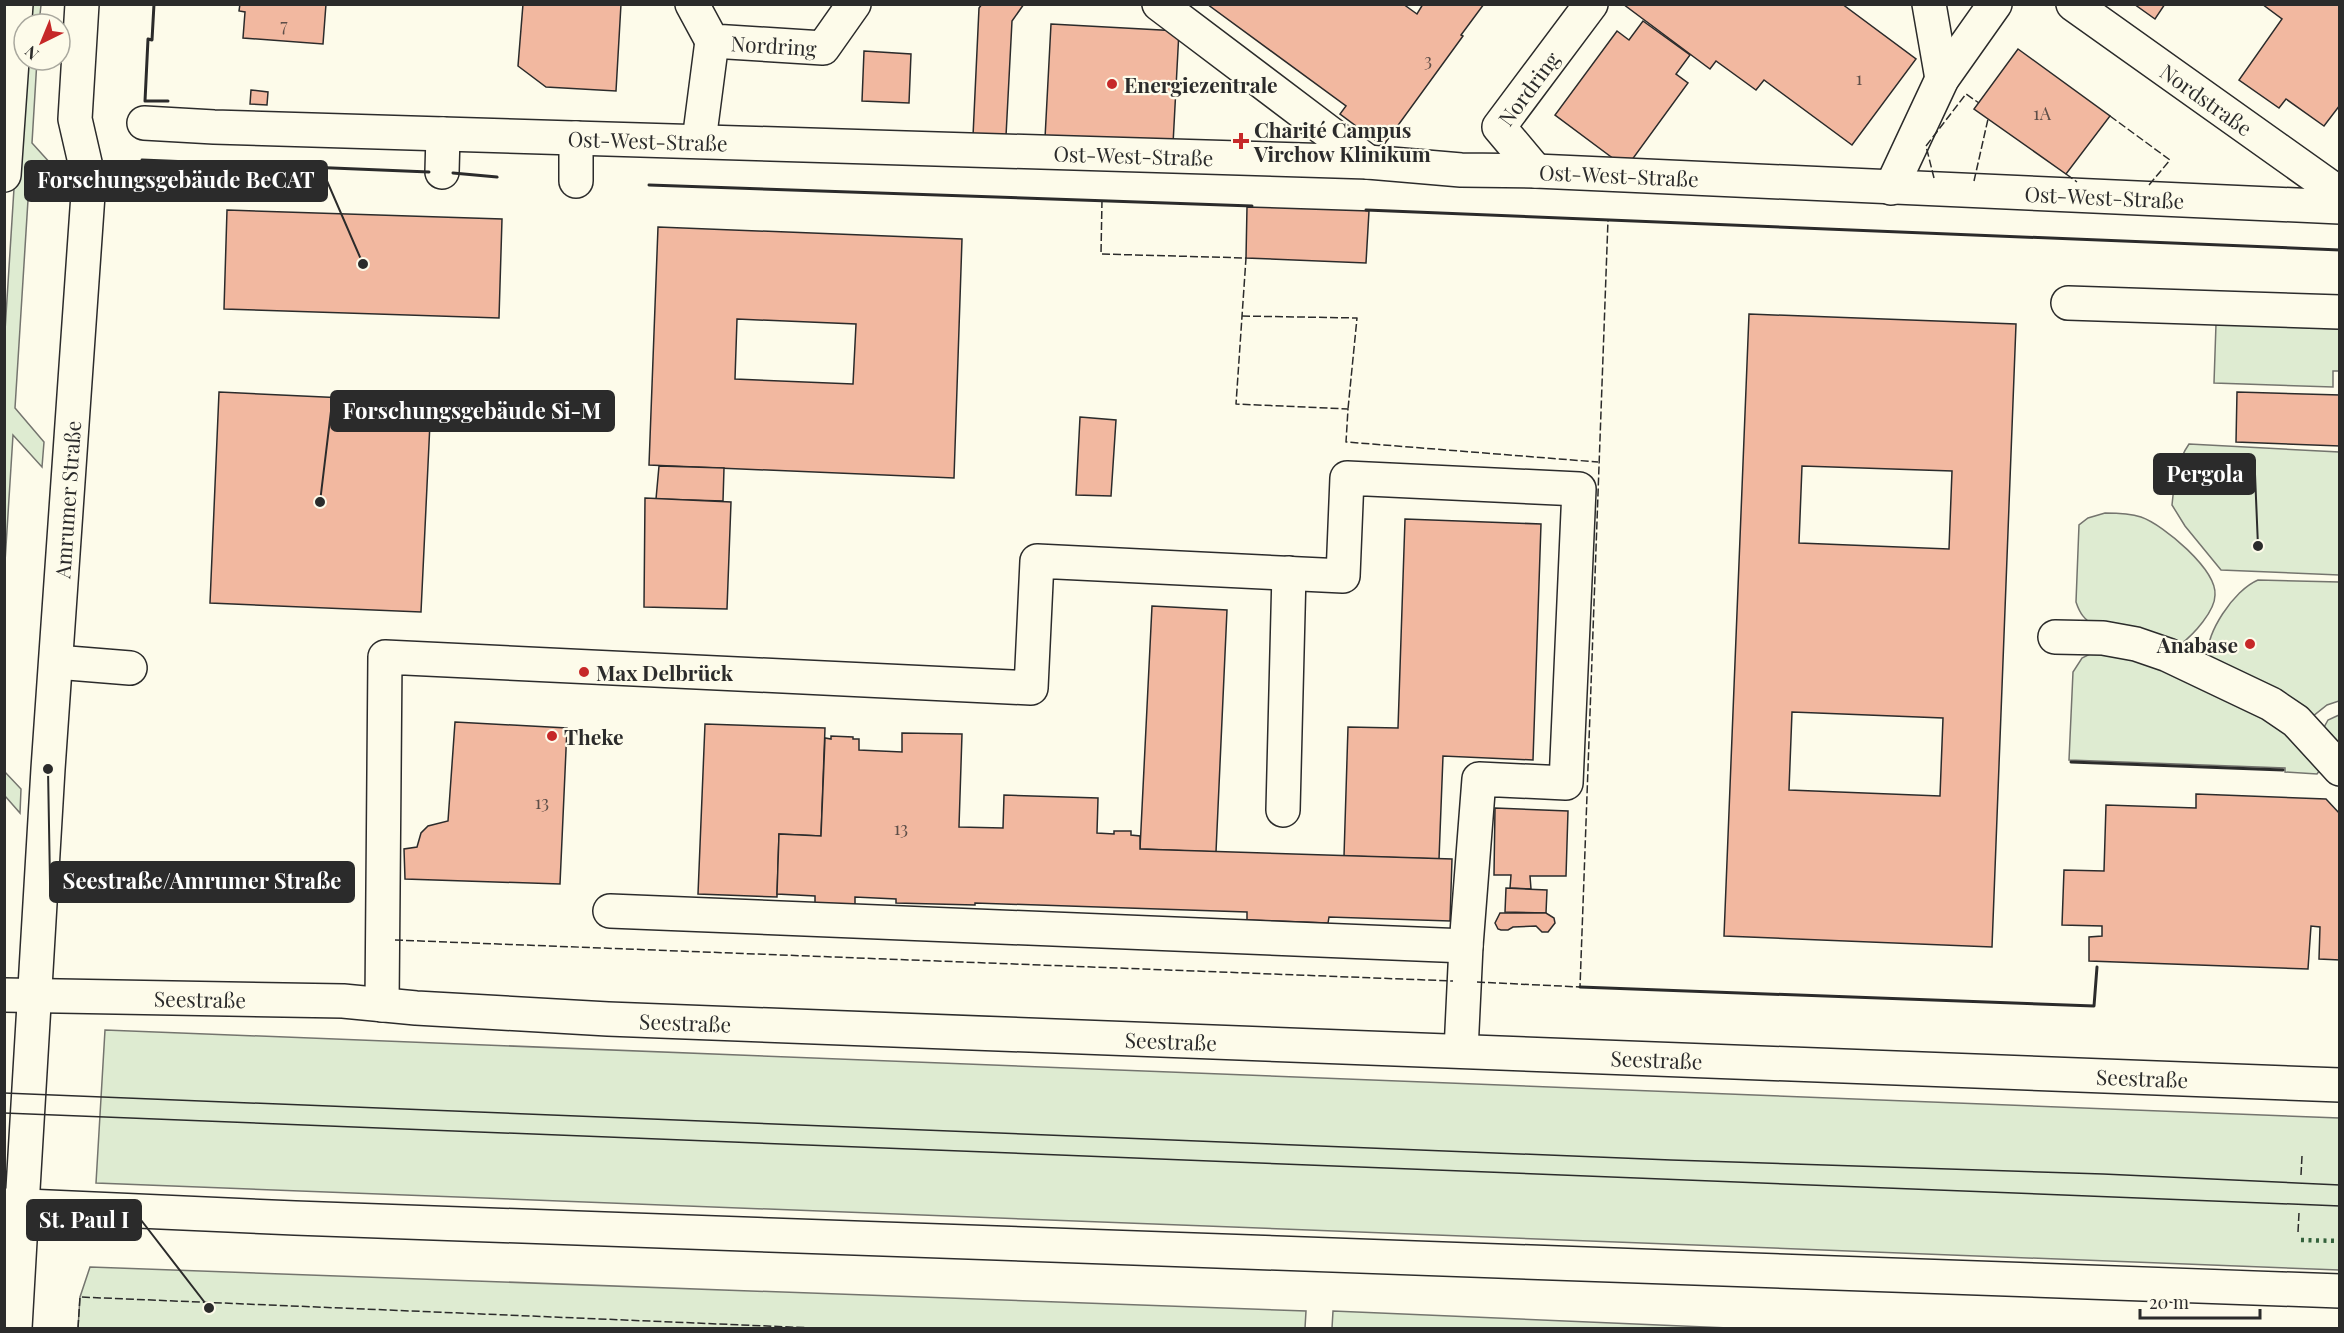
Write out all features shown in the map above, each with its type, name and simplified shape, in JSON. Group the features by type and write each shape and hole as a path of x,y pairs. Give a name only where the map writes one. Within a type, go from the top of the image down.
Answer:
{"main road":[{"path":"4,176 16,4"},
{"name":"Amrumer Straße","path":"15,1329 13,1205 20,995 56,662 89,180 75,119 82,4"},
{"name":"Nordring","path":"692,4 712,41 823,48 854,4"},
{"path":"1159,4 1368,162"},
{"name":"Nordring","path":"1536,171 1499,127 1591,4"},
{"path":"1929,4 1942,79"},
{"path":"1891,188 1942,79 1995,4"},
{"name":"Nordstraße","path":"2073,4 2340,194"},
{"path":"699,141 712,41"},
{"name":"Ost-West-Straße","path":"144,123 1368,162 1461,170 1536,171 2340,207"},
{"path":"1461,170 1499,127"},
{"path":"442,172 443,134"},
{"path":"576,138 576,180"},
{"path":"2068,303 2340,312"},
{"path":"382,1005 385,657 1031,687 1037,561 1343,576 1347,478 1579,489 1566,783 1479,779 1466,946 1461,1051"},
{"path":"1283,810 1289,573"},
{"path":"2055,637 2103,638 2136,644 2168,655 2271,704 2296,721 2340,769"},
{"path":"56,662 130,668"},
{"path":"610,911 1466,946"},
{"name":"Seestraße","path":"20,995 343,1002 608,1019 2340,1085"},
{"path":"13,1205 402,1222 2340,1291"}],"green space":[{"path":"26,5 41,5 40,12 25,12"},
{"path":"21,72 36,72 32,143 61,175 59,200 30,168 15,408 44,442 42,467 13,435 5,562 5,331"},
{"path":"2216,324 2339,329 2339,371 2333,371 2333,387 2214,383"},
{"path":"2189,444 2339,452 2339,575 2221,570 2185,526 2172,505 2179,465"},
{"path":"2105,513 2132,515 2151,522 2175,539 2199,561 2208,573 2215,595 2212,608 2203,622 2181,644 2095,626 2081,613 2076,602 2079,525 2088,518"},
{"path":"2258,580 2339,582 2339,701 2327,705 2313,716 2208,660 2211,638 2222,614 2240,593"},
{"path":"2096,651 2130,653 2266,713 2320,770 2317,774 2285,772 2285,768 2069,760 2073,672 2082,658"},
{"path":"2339,715 2339,753 2322,731 2328,720"},
{"path":"4,771 21,789 20,813 5,796"},
{"path":"105,1030 2339,1118 2339,1270 96,1183"},
{"path":"90,1267 1306,1311 1305,1328 78,1328 80,1297"},
{"path":"1333,1311 1729,1328 1332,1328"}],"building":[{"path":"240,4 326,4 323,44 243,38 245,12 239,11"},
{"path":"523,4 621,4 616,91 546,87 518,66"},
{"path":"982,4 1024,4 1012,21 1006,136 973,136 979,8"},
{"path":"1207,4 1403,4 1417,14 1423,4 1484,4 1383,146 1340,114 1346,106"},
{"path":"1623,4 1842,4 1916,59 1852,145 1764,80 1756,90 1716,61 1710,69"},
{"path":"2134,4 2165,4 2155,19"},
{"path":"2262,4 2340,4 2340,105 2324,126 2286,99 2279,108 2239,80 2282,19"},
{"path":"1643,21 1690,55 1676,74 1688,83 1626,168 1555,115 1617,31 1629,40"},
{"name":"Energiezentrale","path":"1051,24 1179,31 1173,144 1045,138"},
{"path":"2018,49 2110,116 2066,174 1974,109"},
{"path":"864,51 911,54 909,103 862,101"},
{"path":"251,90 268,92 267,105 250,104"},
{"path":"1247,207 1369,211 1366,263 1246,258"},
{"path":"227,210 502,219 499,318 224,309"},
{"path":"658,227 962,239 954,478 649,465","holes":["737,319 856,324 853,384 735,379"]},
{"path":"1749,314 2016,324 1992,947 1724,936","holes":["1802,466 1952,471 1949,549 1799,543","1792,712 1943,718 1940,796 1789,790"]},
{"path":"219,392 431,402 421,612 210,603"},
{"path":"2237,392 2340,395 2340,446 2236,442"},
{"path":"1080,417 1116,420 1111,496 1076,495"},
{"path":"659,466 724,468 723,501 656,499"},
{"path":"645,498 731,502 727,609 644,607"},
{"path":"1405,519 1541,524 1533,760 1443,756 1439,859 1344,856 1348,727 1398,728"},
{"path":"1152,606 1227,610 1216,852 1140,849"},
{"path":"455,722 567,728 560,884 405,879 404,849 417,847 421,833 428,826 448,821"},
{"path":"705,724 825,728 821,836 779,834 777,897 698,894"},
{"path":"902,733 962,734 959,827 1003,828 1004,795 1098,798 1097,833 1114,834 1114,831 1131,831 1131,835 1140,836 1140,849 1452,859 1450,921 1329,917 1328,923 1247,920 1247,912 975,903 975,905 896,903 896,899 855,897 855,907 815,905 815,896 777,894 779,834 821,836 825,738 853,737 853,739 859,739 859,750 902,752"},
{"path":"2196,794 2326,799 2340,814 2340,960 2319,959 2320,927 2311,926 2308,969 2089,961 2089,937 2102,936 2102,926 2062,925 2064,870 2104,871 2106,805 2196,808"},
{"path":"1495,808 1568,811 1566,876 1530,876 1531,889 1510,888 1511,875 1494,875"},
{"path":"1506,888 1547,890 1546,913 1505,912"},
{"path":"1500,913 1546,913 1554,918 1555,923 1548,932 1542,932 1536,926 1501,930 1495,923"}],"tram line":[{"path":"4,1093 2340,1185"},
{"path":"4,1113 2340,1206"}],"hedge":[{"path":"2301,1240 2340,1241"}],"fence":[{"path":"1934,178 1926,146 1966,94 1979,103"},
{"path":"2110,116 2170,160 2149,185"},
{"path":"1974,181 1988,119"},
{"path":"2066,174 2077,182"},
{"path":"1102,200 1101,254 1246,258 1236,404 1348,409 1346,442 1598,462"},
{"path":"1477,982 1580,987 1608,220"},
{"path":"1242,316 1357,318 1348,409"},
{"path":"395,940 1453,981"},
{"path":"2301,1175 2302,1156"},
{"path":"2298,1232 2299,1213"},
{"path":"78,1328 80,1297 814,1328"}],"wall":[{"path":"154,4 152,40 148,39 145,101 168,101"},
{"path":"142,160 429,172"},
{"path":"453,173 497,177"},
{"path":"649,185 1252,206"},
{"path":"1366,210 2340,250"},
{"path":"2071,762 2283,770"},
{"path":"1580,987 2094,1006 2097,967"}],"place":[{"name":"Energiezentrale","path":"1112,84"},
{"name":"Charité Campus Virchow Klinikum","path":"1241,141"},
{"name":"Forschungsgebäude BeCAT","path":"363,264"},
{"name":"Forschungsgebäude Si-M","path":"320,502"},
{"name":"Pergola","path":"2258,546"},
{"name":"Anabase","path":"2250,644"},
{"name":"Max Delbrück","path":"584,672"},
{"name":"Theke","path":"552,736"},
{"name":"Seestraße/Amrumer Straße","path":"48,769"},
{"name":"St. Paul I","path":"209,1308"}]}
